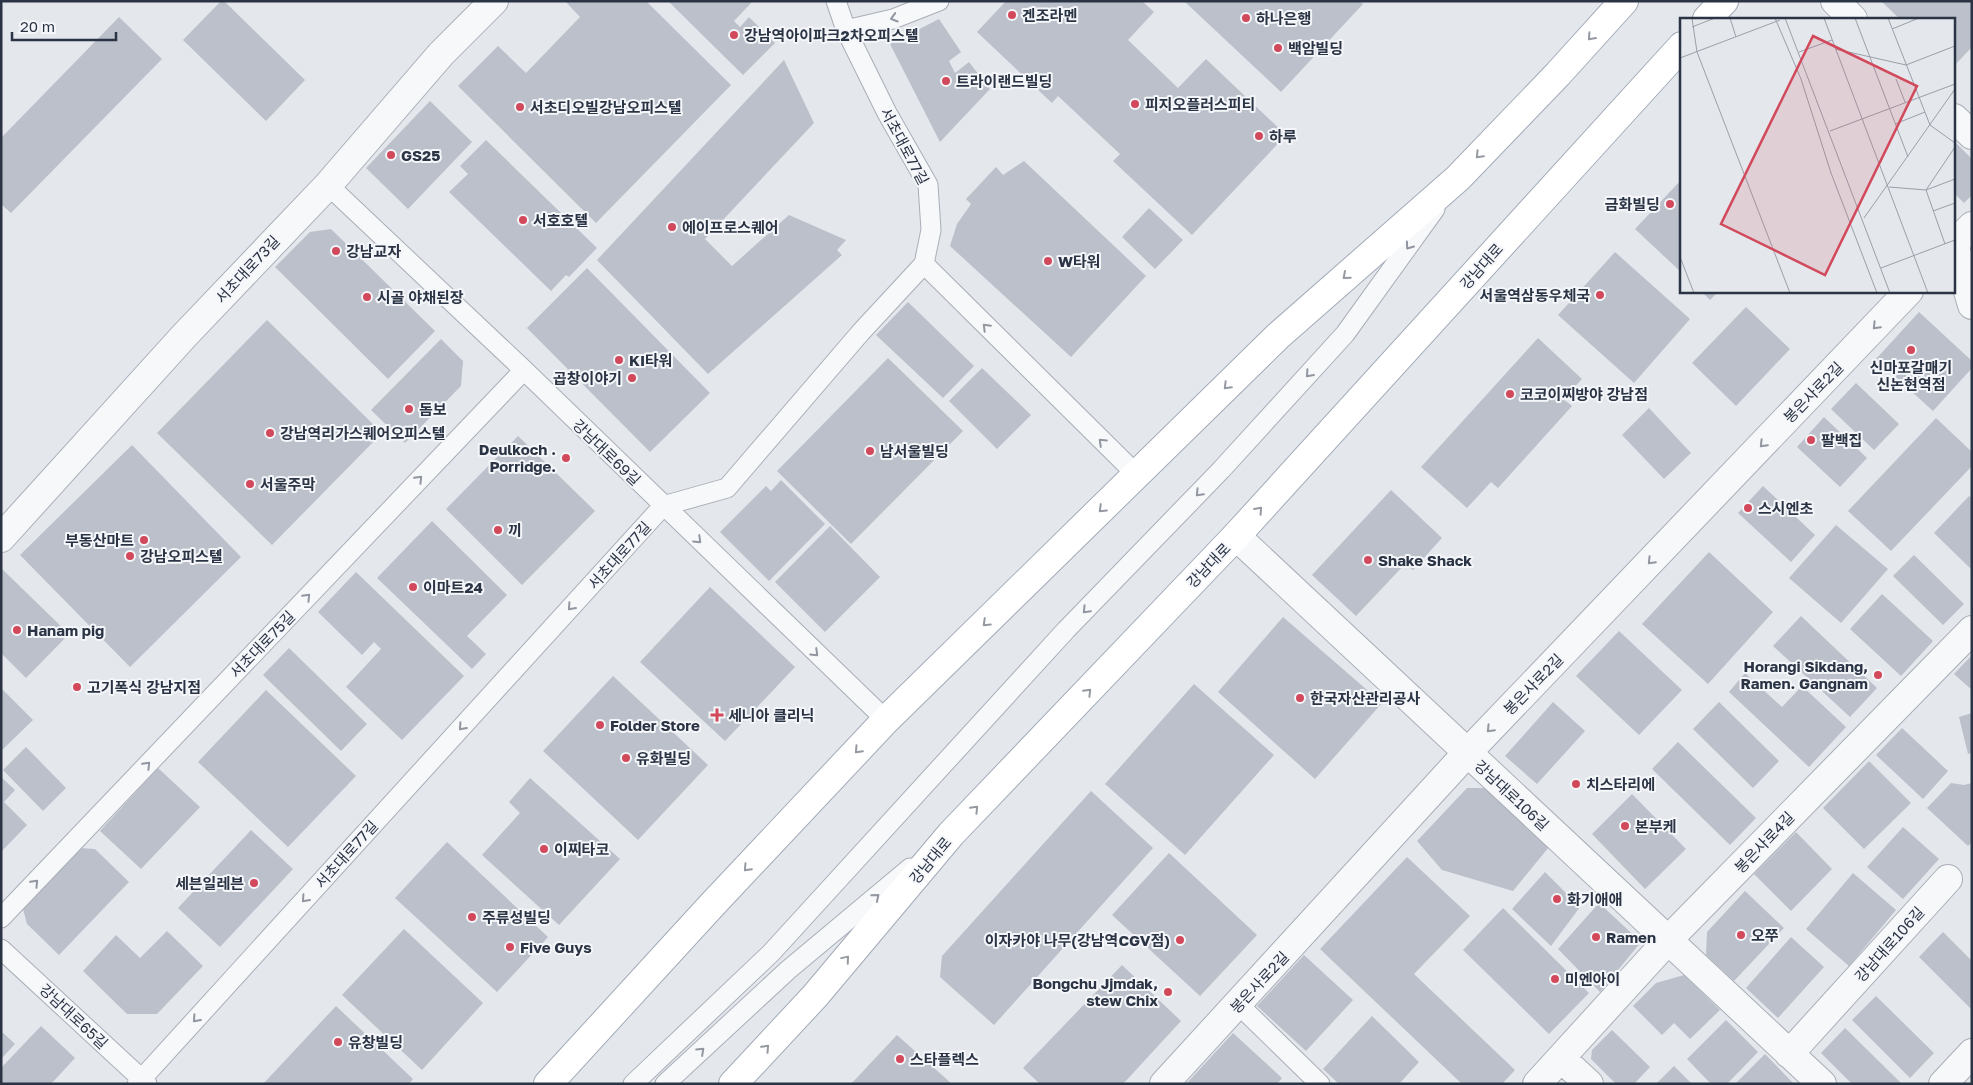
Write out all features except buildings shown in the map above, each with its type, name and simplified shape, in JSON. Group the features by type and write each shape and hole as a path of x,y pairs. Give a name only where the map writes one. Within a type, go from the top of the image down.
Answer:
{"main road":[{"path":"548,1084 711,906 886,720 1278,336 1458,178 1558,74 1624,1"},
{"path":"1708,18 1724,1"},
{"name":"강남대로","path":"733,1084 815,996 951,834 1236,536 1680,48"}],"street":[{"name":"서초대로73길","path":"1,538 184,336 328,185 441,54 494,1"},
{"path":"1835,1 1852,18"},
{"path":"1956,120 1972,135"},
{"path":"1956,242 1972,226"},
{"path":"1956,251 1972,305"},
{"name":"봉은사로2길","path":"1164,1084 1467,754 1908,292"},
{"name":"강남대로106길","path":"1236,536 1822,1084"},
{"name":"봉은사로4길","path":"1537,1084 1669,939 1972,630"},
{"name":"강남대로106길","path":"1790,1054 1948,879"},
{"path":"1943,1084 1972,1053"},
{"path":"1561,1058 1589,1084"}],"lane":[{"name":"서초대로77길","path":"142,1082 663,506 727,488 861,332 924,264 932,230 928,185 887,112 846,30 836,1"},
{"path":"846,30 893,19 939,1"},
{"path":"632,1084 771,953 1066,630 1221,470 1345,334 1458,178"},
{"name":"강남대로69길","path":"328,185 524,370 886,720"},
{"path":"924,264 1137,475"},
{"name":"서초대로75길","path":"1,918 524,370"},
{"path":"665,1084 788,970 951,834"},
{"name":"강남대로65길","path":"1,949 142,1082"},
{"path":"1238,1004 1320,1084"}],"place":[{"name":"겐조라멘","path":"1012,15"},
{"name":"하나은행","path":"1246,18"},
{"name":"강남역아이파크2차오피스텔","path":"734,35"},
{"name":"백암빌딩","path":"1278,48"},
{"name":"트라이랜드빌딩","path":"946,81"},
{"name":"피지오플러스피티","path":"1135,104"},
{"name":"서초디오빌강남오피스텔","path":"520,107"},
{"name":"하루","path":"1259,136"},
{"name":"GS25","path":"391,155"},
{"name":"금화빌딩","path":"1670,204"},
{"name":"서호호텔","path":"523,220"},
{"name":"에이프로스퀘어","path":"672,227"},
{"name":"강남교자","path":"336,251"},
{"name":"W타워","path":"1048,261"},
{"name":"서울역삼동우체국","path":"1600,295"},
{"name":"시골 야채된장","path":"367,297"},
{"name":"신마포갈매기 신논현역점","path":"1911,350"},
{"name":"KI타워","path":"619,360"},
{"name":"곱창이야기","path":"632,378"},
{"name":"코코이찌방야 강남점","path":"1510,394"},
{"name":"돔보","path":"409,409"},
{"name":"강남역리가스퀘어오피스텔","path":"270,433"},
{"name":"팔백집","path":"1811,440"},
{"name":"남서울빌딩","path":"870,451"},
{"name":"Deulkoch . Porridge.","path":"566,458"},
{"name":"서울주막","path":"250,484"},
{"name":"스시엔초","path":"1748,508"},
{"name":"끼","path":"498,530"},
{"name":"부동산마트","path":"144,540"},
{"name":"강남오피스텔","path":"130,556"},
{"name":"Shake Shack","path":"1368,560"},
{"name":"이마트24","path":"413,587"},
{"name":"Hanam pig","path":"17,630"},
{"name":"Horangi Sikdang, Ramen. Gangnam","path":"1878,675"},
{"name":"고기폭식 강남지점","path":"77,687"},
{"name":"한국자산관리공사","path":"1300,698"},
{"name":"세니아 클리닉","path":"717,715"},
{"name":"Folder Store","path":"600,725"},
{"name":"유화빌딩","path":"626,758"},
{"name":"치스타리에","path":"1576,784"},
{"name":"본부케","path":"1625,826"},
{"name":"이찌타코","path":"544,849"},
{"name":"세븐일레븐","path":"254,883"},
{"name":"화기애애","path":"1557,899"},
{"name":"주류성빌딩","path":"472,917"},
{"name":"오쭈","path":"1741,935"},
{"name":"Ramen","path":"1596,937"},
{"name":"이자카야 나무(강남역CGV점)","path":"1180,940"},
{"name":"Five Guys","path":"510,947"},
{"name":"미엔아이","path":"1555,979"},
{"name":"Bongchu Jjmdak, stew Chix","path":"1168,992"},
{"name":"유창빌딩","path":"338,1042"},
{"name":"스타플렉스","path":"900,1059"}]}
